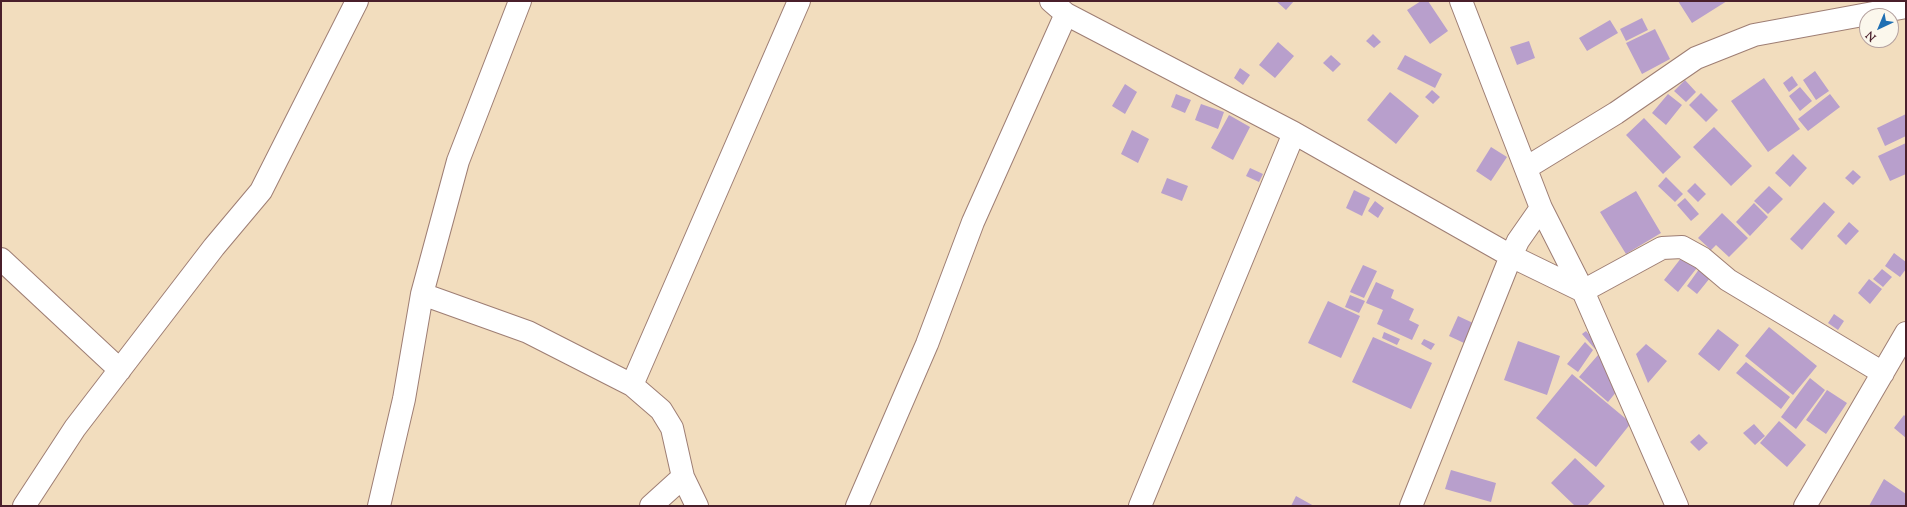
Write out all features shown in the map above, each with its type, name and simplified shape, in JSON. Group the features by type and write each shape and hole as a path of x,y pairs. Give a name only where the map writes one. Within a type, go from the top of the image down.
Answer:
{"street":[{"path":"24,506 75,428 214,247 261,191 357,1"},
{"path":"379,506 404,399 422,294 458,161 520,1"},
{"path":"632,385 799,1"},
{"path":"1460,1 1541,208 1583,292 1674,504"},
{"path":"857,506 927,344 973,222 1059,7 1294,133 1511,256 1583,292"},
{"path":"1526,168 1616,112 1696,58 1754,34 1906,7"},
{"path":"1140,506 1294,133"},
{"path":"1411,506 1511,256 1518,241 1541,208"},
{"path":"1583,292 1662,248 1682,247 1702,258 1728,280 1883,373"},
{"path":"1,259 120,370"},
{"path":"422,294 528,332 632,385 661,410 672,428 683,477 697,506"},
{"path":"1805,506 1906,334"},
{"path":"651,506 683,477"}],"building":[{"path":"1276,1 1294,1 1286,10"},
{"path":"1421,1 1428,1 1448,31 1430,44 1407,10"},
{"path":"1678,1 1727,1 1692,23"},
{"path":"1642,18 1648,30 1626,41 1620,29"},
{"path":"1610,20 1618,33 1587,51 1579,38"},
{"path":"1655,29 1670,59 1642,74 1626,43"},
{"path":"1373,34 1381,42 1374,48 1366,41"},
{"path":"1529,41 1535,58 1517,65 1510,47"},
{"path":"1278,42 1294,56 1275,78 1259,65"},
{"path":"1331,55 1341,64 1333,72 1323,63"},
{"path":"1405,55 1442,74 1435,88 1397,69"},
{"path":"1240,68 1250,75 1243,85 1234,78"},
{"path":"1815,71 1829,91 1816,100 1803,80"},
{"path":"1792,76 1798,85 1789,92 1783,83"},
{"path":"1764,78 1800,129 1768,152 1731,101"},
{"path":"1685,80 1696,92 1686,102 1674,91"},
{"path":"1125,84 1137,92 1125,114 1112,106"},
{"path":"1800,87 1812,101 1800,111 1789,96"},
{"path":"1432,90 1440,97 1433,104 1425,97"},
{"path":"1390,92 1419,116 1396,144 1367,120"},
{"path":"1701,93 1718,110 1706,122 1689,105"},
{"path":"1176,94 1191,100 1185,113 1171,107"},
{"path":"1668,94 1682,105 1666,125 1652,113"},
{"path":"1830,94 1840,107 1808,131 1798,119"},
{"path":"1201,104 1224,112 1218,129 1195,120"},
{"path":"1906,114 1906,136 1885,146 1877,128"},
{"path":"1229,115 1250,127 1233,160 1211,148"},
{"path":"1644,118 1681,157 1663,174 1626,135"},
{"path":"1714,127 1752,166 1731,186 1693,147"},
{"path":"1132,130 1149,139 1138,163 1121,154"},
{"path":"1906,143 1906,174 1890,181 1878,156"},
{"path":"1491,147 1507,157 1491,181 1476,171"},
{"path":"1793,154 1807,168 1790,187 1775,173"},
{"path":"1250,168 1263,174 1259,182 1246,176"},
{"path":"1853,170 1861,177 1853,185 1845,178"},
{"path":"1666,177 1683,194 1675,202 1658,186"},
{"path":"1167,178 1188,186 1182,201 1161,193"},
{"path":"1695,183 1706,194 1698,202 1687,191"},
{"path":"1769,186 1783,199 1768,214 1754,201"},
{"path":"1354,190 1370,198 1362,216 1346,208"},
{"path":"1636,191 1661,233 1626,254 1600,212"},
{"path":"1685,198 1699,214 1691,221 1677,205"},
{"path":"1375,201 1384,208 1378,218 1368,211"},
{"path":"1824,202 1835,212 1802,250 1790,239"},
{"path":"1754,203 1768,217 1750,236 1736,222"},
{"path":"1722,213 1748,238 1729,257 1716,245 1711,250 1698,238"},
{"path":"1849,222 1859,231 1846,245 1837,236"},
{"path":"1685,253 1700,264 1678,292 1664,280"},
{"path":"1894,253 1906,262 1906,269 1900,277 1885,266"},
{"path":"1363,265 1377,271 1364,298 1350,292"},
{"path":"1702,265 1714,273 1697,294 1687,286"},
{"path":"1882,269 1892,277 1883,287 1873,279"},
{"path":"1869,279 1882,289 1870,304 1858,293"},
{"path":"1376,282 1394,290 1391,298 1414,309 1409,320 1419,325 1412,340 1377,324 1383,310 1366,303"},
{"path":"1350,295 1365,301 1359,313 1345,307"},
{"path":"1328,301 1360,316 1341,358 1308,343"},
{"path":"1834,314 1844,321 1838,330 1828,323"},
{"path":"1458,316 1473,323 1464,343 1449,336"},
{"path":"1769,327 1817,366 1793,395 1745,356"},
{"path":"1718,329 1739,345 1719,371 1698,354"},
{"path":"1586,331 1599,346 1595,349 1582,334"},
{"path":"1384,332 1400,339 1397,345 1382,338"},
{"path":"1373,337 1432,363 1411,409 1352,382"},
{"path":"1424,339 1435,344 1431,350 1421,344"},
{"path":"1518,341 1560,356 1547,395 1504,380"},
{"path":"1585,342 1593,350 1578,372 1567,364"},
{"path":"1646,344 1667,361 1648,383 1636,354"},
{"path":"1598,355 1614,370 1621,386 1608,402 1579,377"},
{"path":"1746,362 1790,397 1781,409 1736,373"},
{"path":"1572,374 1631,423 1596,467 1536,418"},
{"path":"1810,378 1825,390 1796,429 1781,417"},
{"path":"1827,390 1847,403 1826,434 1806,420"},
{"path":"1904,415 1906,417 1906,438 1894,428"},
{"path":"1779,421 1806,445 1787,467 1760,443"},
{"path":"1754,424 1765,436 1755,445 1743,433"},
{"path":"1699,434 1708,443 1699,451 1690,442"},
{"path":"1575,458 1605,486 1587,506 1575,506 1551,483"},
{"path":"1451,470 1496,483 1491,502 1445,489"},
{"path":"1884,479 1906,494 1906,506 1869,506"},
{"path":"1296,496 1314,506 1291,506"}]}
